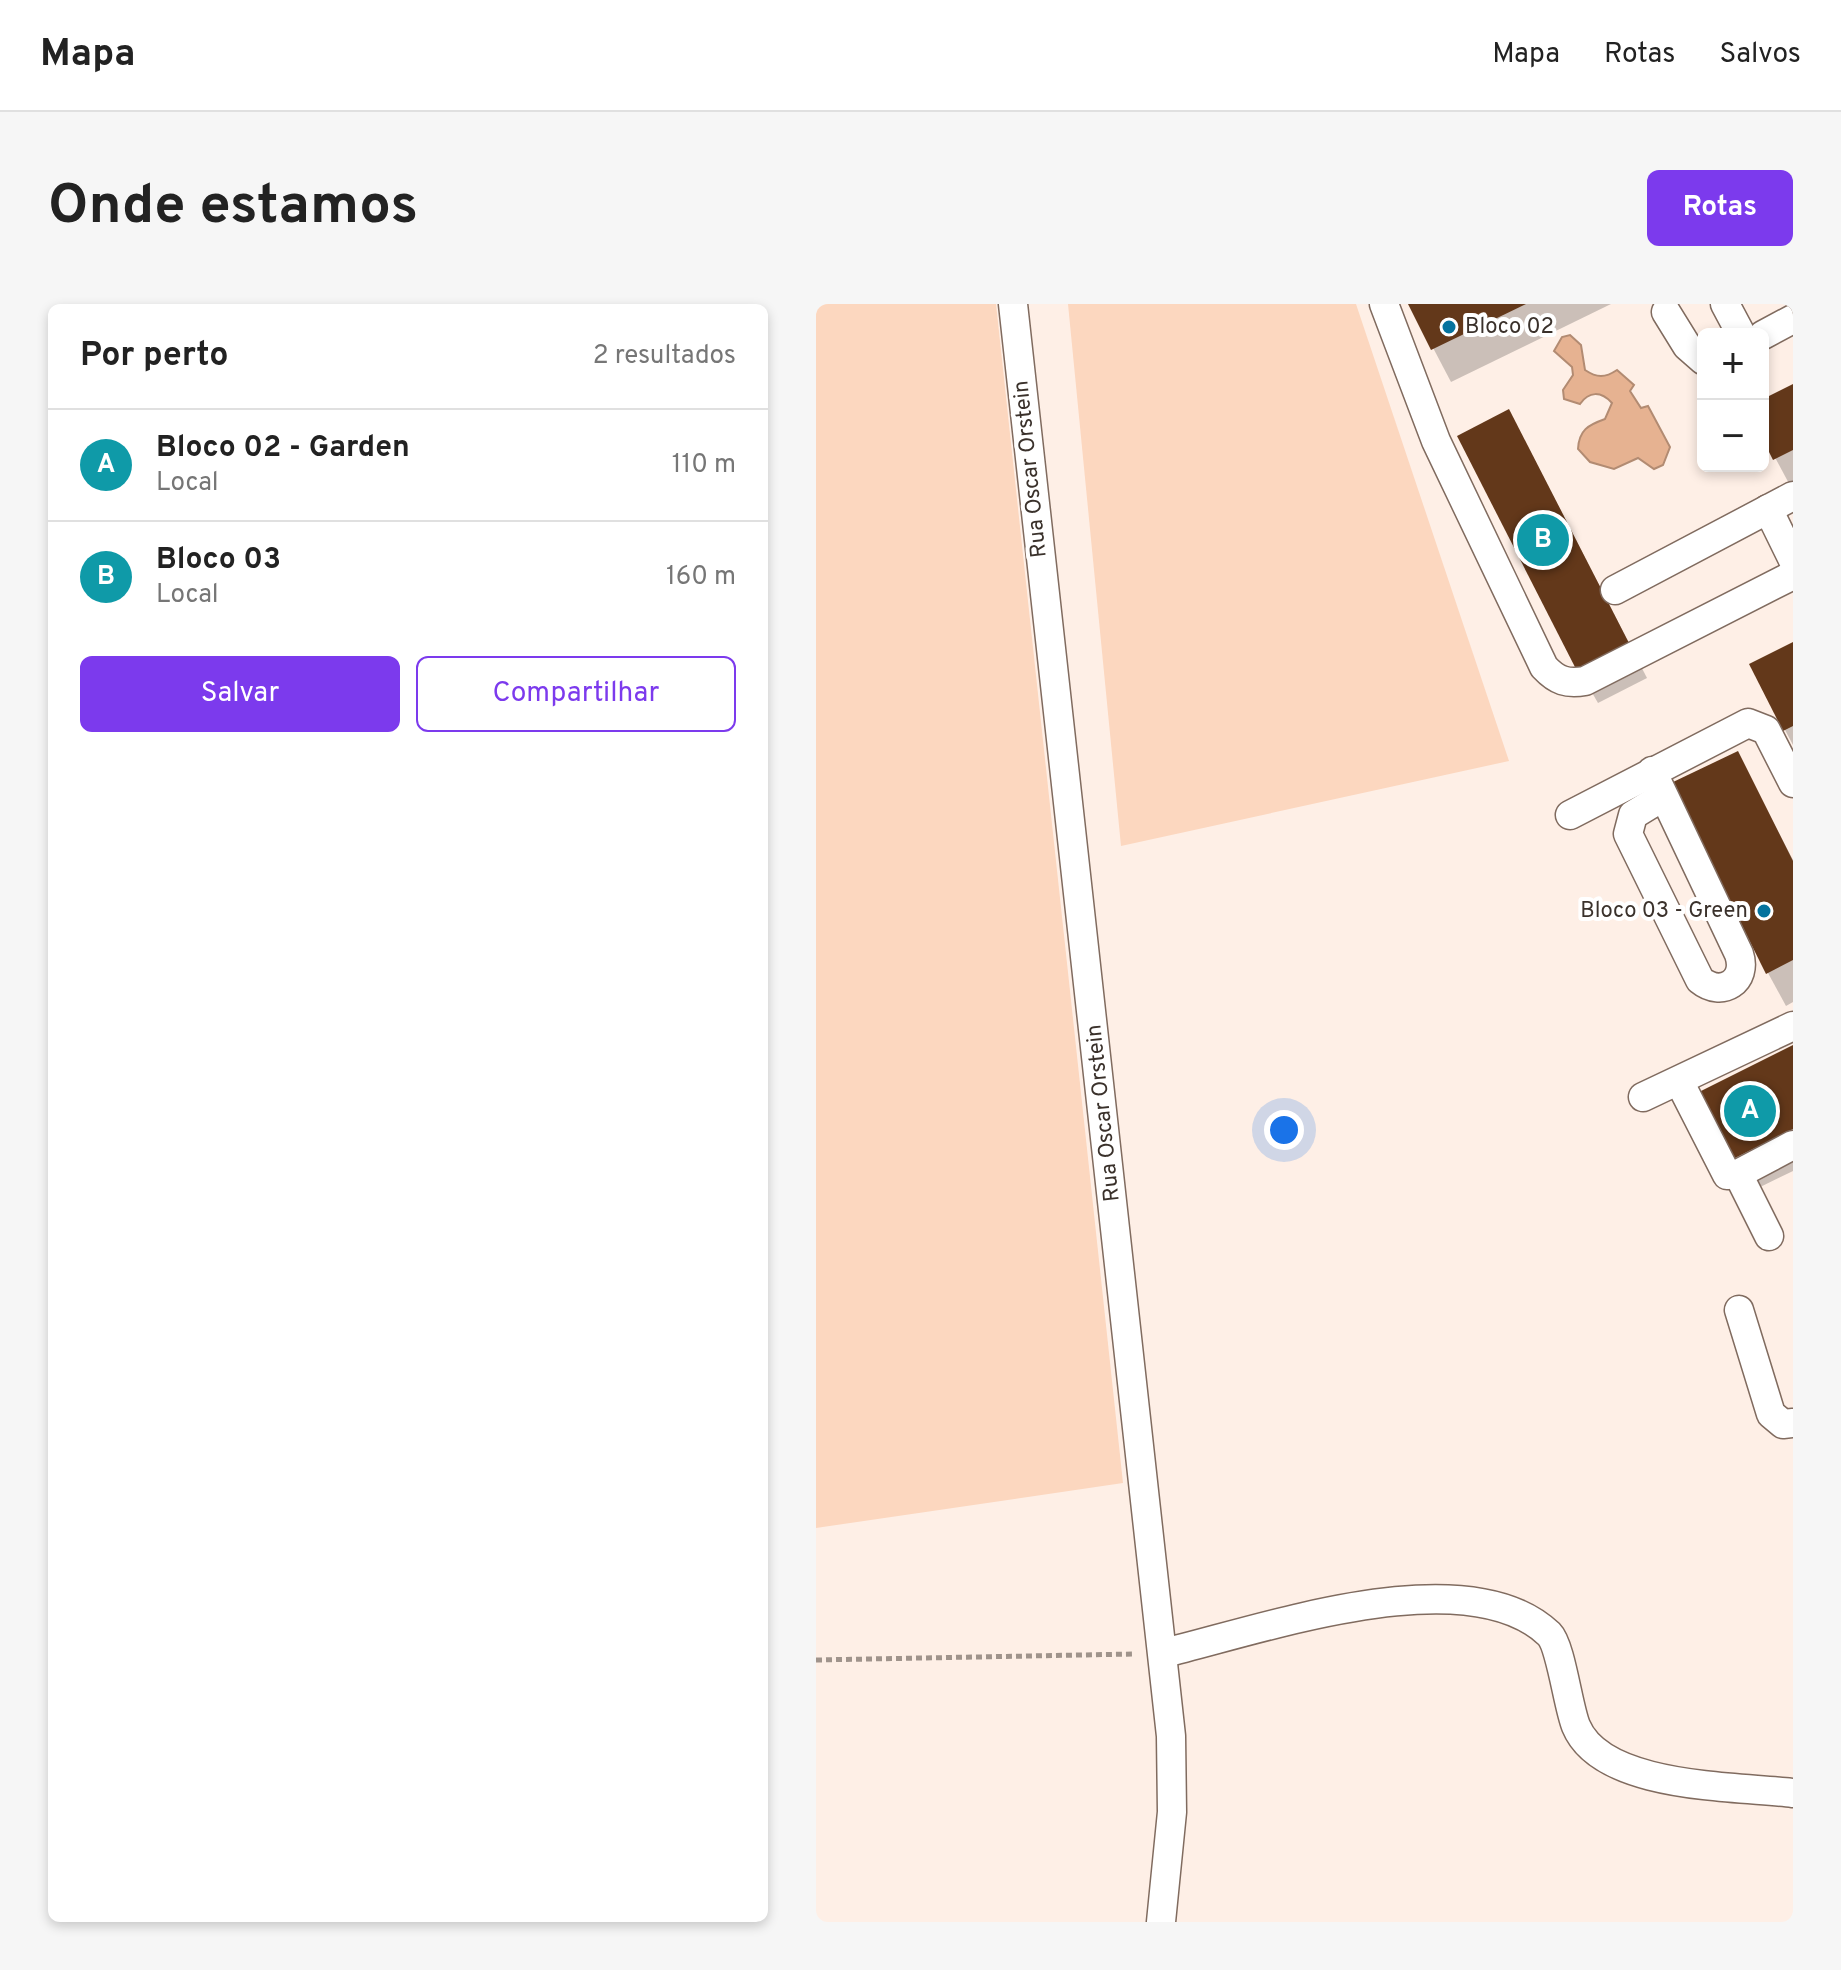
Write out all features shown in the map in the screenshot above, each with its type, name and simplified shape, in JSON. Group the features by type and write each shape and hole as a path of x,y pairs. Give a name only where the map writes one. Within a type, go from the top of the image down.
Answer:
{"street":[{"name":"Rua Oscar Orstein","path":"1013,304 1164,1653 1171,1736 1172,1812 1161,1922"},
{"path":"1384,304 1436,441 1544,667 1554,677 1569,683 1585,681 1793,575"},
{"path":"1725,304 1738,328"},
{"path":"1666,312 1687,346 1697,355"},
{"path":"1769,332 1793,319"},
{"path":"1615,590 1793,496"},
{"path":"1768,509 1793,560"},
{"path":"1570,815 1658,784 1748,723 1766,730 1790,772"},
{"path":"1658,784 1739,954 1743,965 1733,985 1721,988 1708,986 1700,980 1628,834 1633,815 1658,784"},
{"path":"1643,1097 1793,1026"},
{"path":"1679,1081 1727,1175 1738,1174 1793,1145"},
{"path":"1738,1174 1769,1236"},
{"path":"1739,1310 1771,1414 1783,1424 1793,1423"},
{"path":"1164,1653 1339,1610 1417,1599 1480,1601 1520,1614 1551,1636 1577,1729 1602,1756 1646,1776 1793,1793"}],"path":[{"path":"816,1660 1164,1653"}],"shaded area":[{"path":"816,304 996,304 1123,1483 816,1528"},
{"path":"1068,304 1356,304 1509,761 1121,846"},
{"path":"1570,335 1581,345 1585,370 1601,376 1617,370 1634,385 1630,391 1641,408 1648,406 1670,447 1663,465 1654,469 1638,458 1614,469 1590,462 1578,449 1582,433 1605,419 1612,403 1604,396 1595,394 1580,404 1564,399 1563,390 1573,375 1572,367 1554,351 1562,337"}],"building":[{"name":"Bloco 02","path":"1408,304 1526,304 1431,350"},
{"path":"1793,384 1793,450 1773,460 1769,452 1769,396"},
{"path":"1509,409 1630,645 1577,671 1457,436"},
{"path":"1793,642 1793,726 1783,731 1749,664"},
{"name":"Bloco 03 - Green","path":"1738,751 1793,861 1793,960 1766,974 1671,783"},
{"path":"1793,1045 1793,1129 1731,1160 1697,1093"}],"place":[{"name":"Bloco 02","path":"1449,327"},
{"name":"Bloco 03","path":"1543,540"},
{"name":"Bloco 03 - Green","path":"1764,911"},
{"name":"Bloco 02 - Garden","path":"1750,1111"}]}
